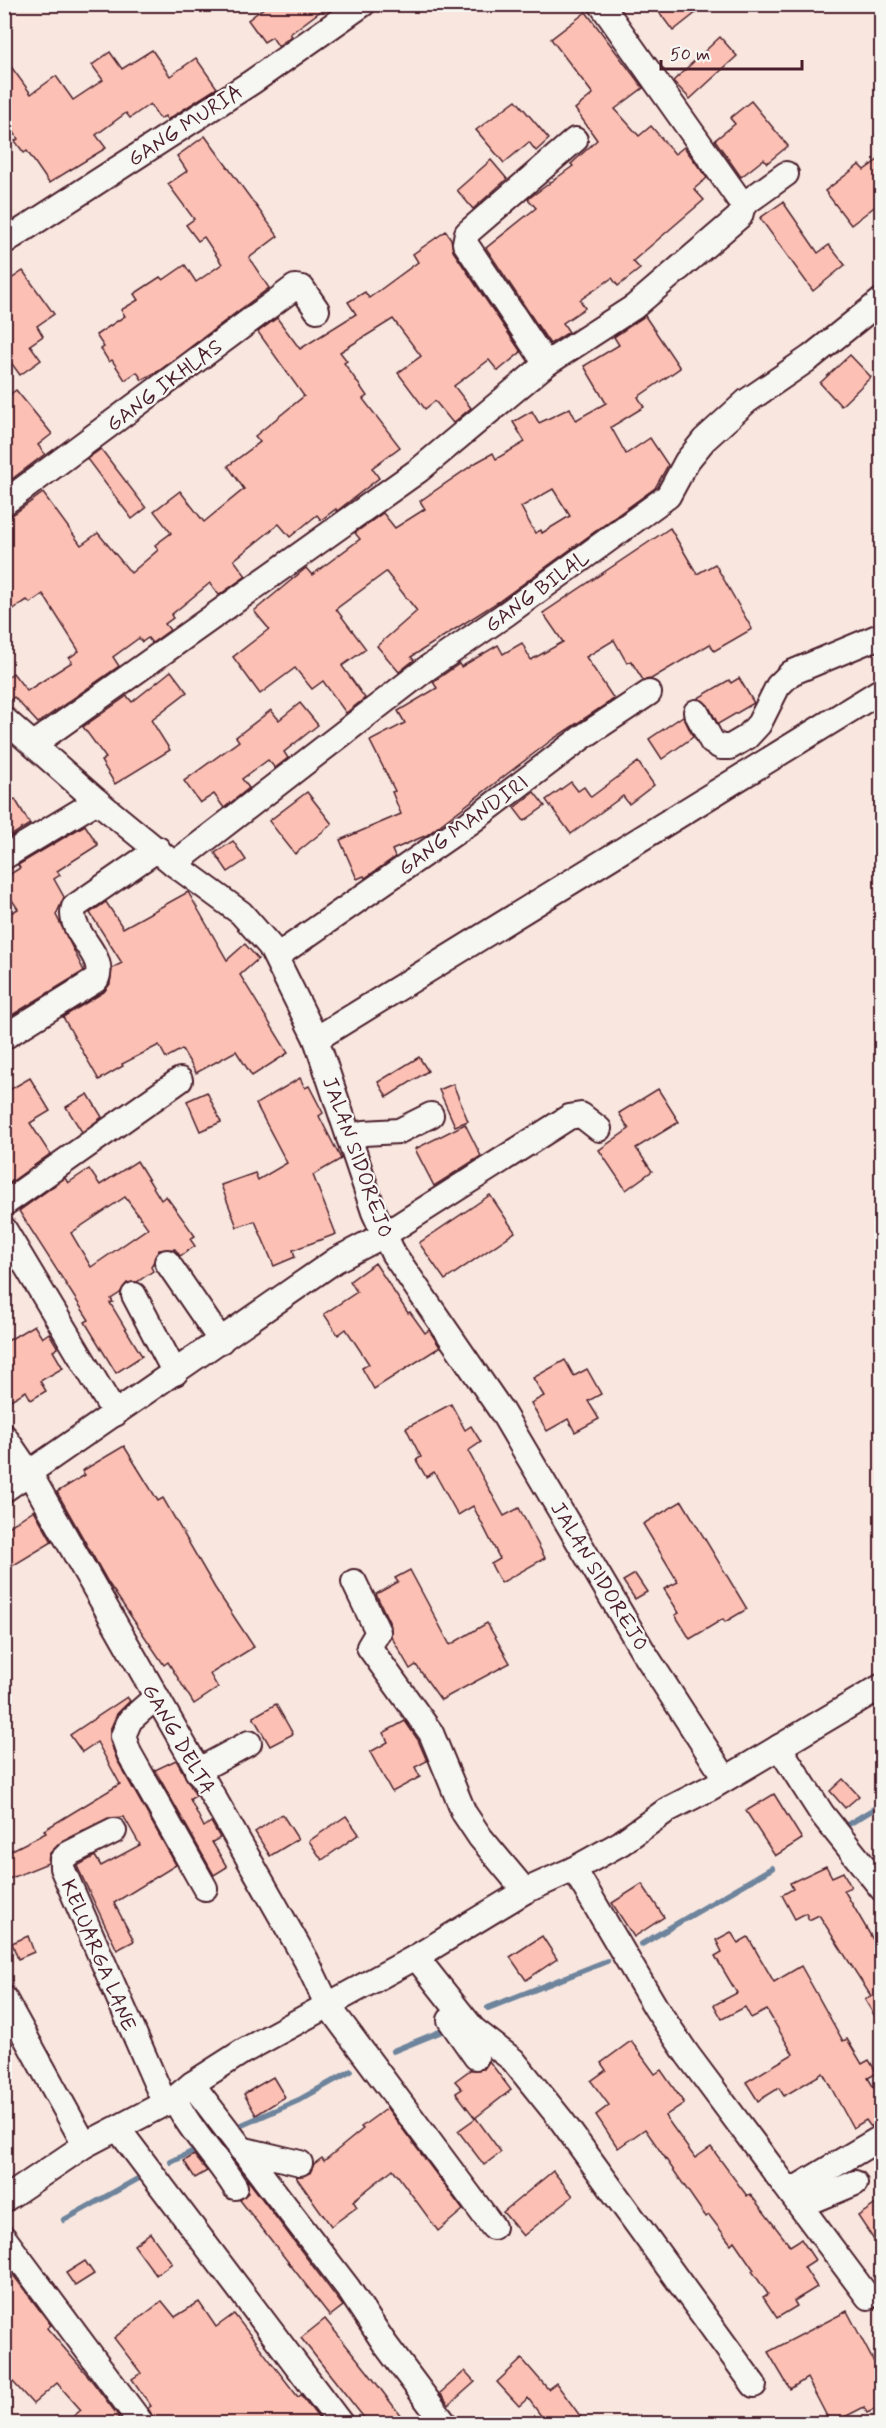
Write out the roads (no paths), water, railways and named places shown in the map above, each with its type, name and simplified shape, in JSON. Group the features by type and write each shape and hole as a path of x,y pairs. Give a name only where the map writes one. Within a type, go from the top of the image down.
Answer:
{"street":[{"name":"GANG MURIA","path":"4,242 252,82 363,4"},
{"path":"601,4 743,205"},
{"path":"546,364 465,243 465,238 467,233 575,140"},
{"path":"34,744 419,470 546,364 634,307 740,216 743,205 786,174"},
{"name":"GANG IKHLAS","path":"4,503 295,287 302,288 317,310"},
{"name":"GANG BILAL","path":"4,1037 96,980 100,973 99,966 75,924 74,907 166,856 668,496 687,461 713,432 747,401 811,357 882,300"},
{"path":"696,712 712,742 721,747 730,747 747,737 759,724 778,686 791,673 882,634"},
{"path":"316,1039 882,690"},
{"name":"GANG MANDIRI","path":"277,956 469,823 581,738 649,693"},
{"name":"JALAN SIDOREJO","path":"4,719 97,801 241,913 277,956 316,1039 384,1235 404,1269 502,1412 644,1651 725,1778"},
{"path":"4,857 97,801"},
{"path":"4,1204 180,1080"},
{"path":"349,1138 364,1133 399,1131 431,1115"},
{"path":"4,1490 336,1260 384,1235 569,1117 581,1115 599,1129"},
{"path":"4,1230 115,1414"},
{"path":"167,1262 222,1341"},
{"path":"134,1295 176,1373"},
{"name":"GANG DELTA","path":"4,1436 30,1474 155,1698 306,1960 327,2004 493,2227"},
{"path":"354,1582 378,1632 369,1647 431,1734 464,1813 480,1837 525,1891"},
{"path":"4,2200 85,2145 119,2130 242,2052 412,1958 525,1891 574,1869 621,1843 668,1810 882,1686"},
{"path":"155,1698 130,1720 123,1736 129,1753 205,1888"},
{"path":"197,1771 249,1743"},
{"path":"779,1747 822,1814 882,1888"},
{"path":"822,1814 825,1785"},
{"name":"KELUARGA LANE","path":"114,1831 68,1854 62,1860 62,1868 177,2095"},
{"path":"574,1869 656,2008 687,2054 868,2297"},
{"path":"412,1958 476,2057"},
{"path":"412,1958 469,2024 513,2060 562,2121 754,2385"},
{"path":"4,1998 85,2145"},
{"path":"177,2095 241,2149 348,2288 445,2424"},
{"path":"177,2095 180,2110 220,2162 235,2187"},
{"path":"119,2130 341,2424"},
{"path":"796,2198 882,2137"},
{"path":"241,2149 300,2163"},
{"path":"796,2198 855,2183"},
{"path":"4,2238 142,2424"}],"waterway":[{"path":"844,1827 882,1804"},
{"path":"642,1944 772,1868"},
{"path":"488,2008 607,1961"},
{"path":"393,2051 442,2031"},
{"path":"235,2128 299,2100 351,2071"},
{"path":"171,2162 196,2150"},
{"path":"64,2220 141,2177"}]}
